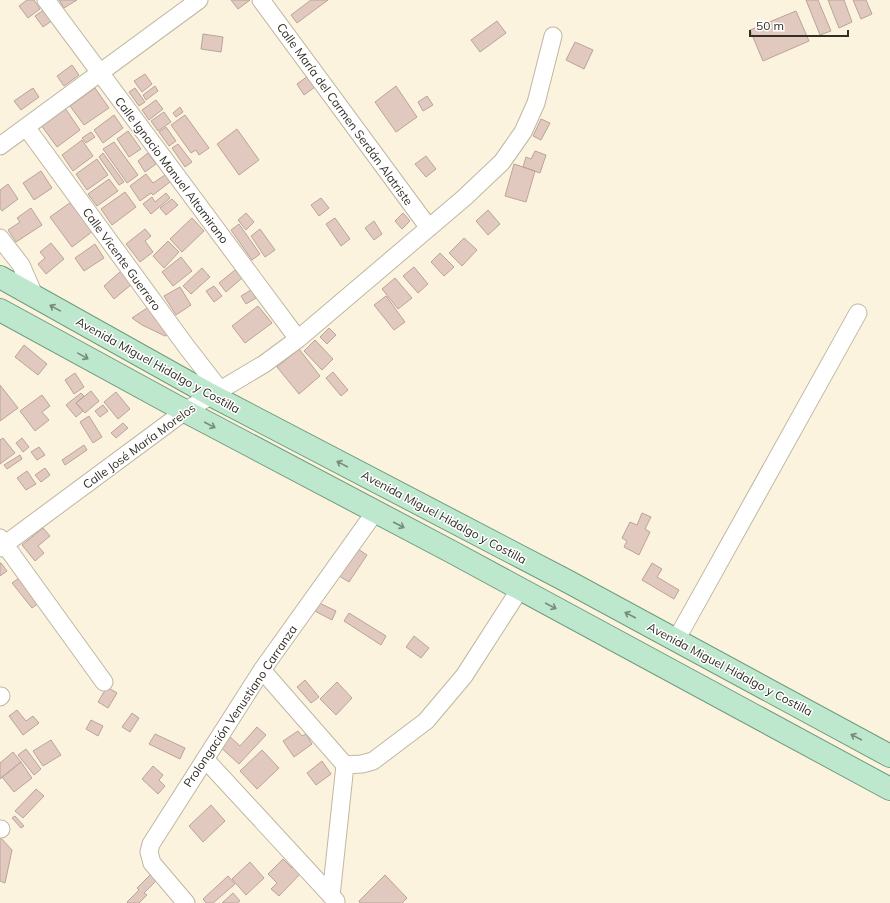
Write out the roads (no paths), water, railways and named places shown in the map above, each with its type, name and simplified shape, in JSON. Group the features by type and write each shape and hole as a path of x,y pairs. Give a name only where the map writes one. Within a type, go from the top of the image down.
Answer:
{"main road":[{"name":"Avenida Miguel Hidalgo y Costilla","path":"0,277 890,756"},
{"path":"0,310 185,411 452,552 890,788"}],"street":[{"name":"Calle Ignacio Manuel Altamirano","path":"46,0 298,339"},
{"path":"0,146 199,0"},
{"name":"Calle María del Carmen Serdán Alatriste","path":"261,0 429,228"},
{"name":"Calle José María Morelos","path":"2,543 185,411 264,364 298,339 464,198 502,162 523,132 536,103 553,36"},
{"name":"Calle Vicente Guerrero","path":"26,127 186,346 215,392"},
{"path":"0,238 21,265 35,297"},
{"path":"676,640 858,313"},
{"name":"Prolongación Venustiano Carranza","path":"186,903 152,863 149,852 151,844 262,670 375,512"},
{"path":"2,543 104,682"},
{"path":"345,765 362,764 373,761 426,721 464,676 520,589"},
{"path":"262,670 345,765 335,899"},
{"path":"205,759 335,899"}]}
